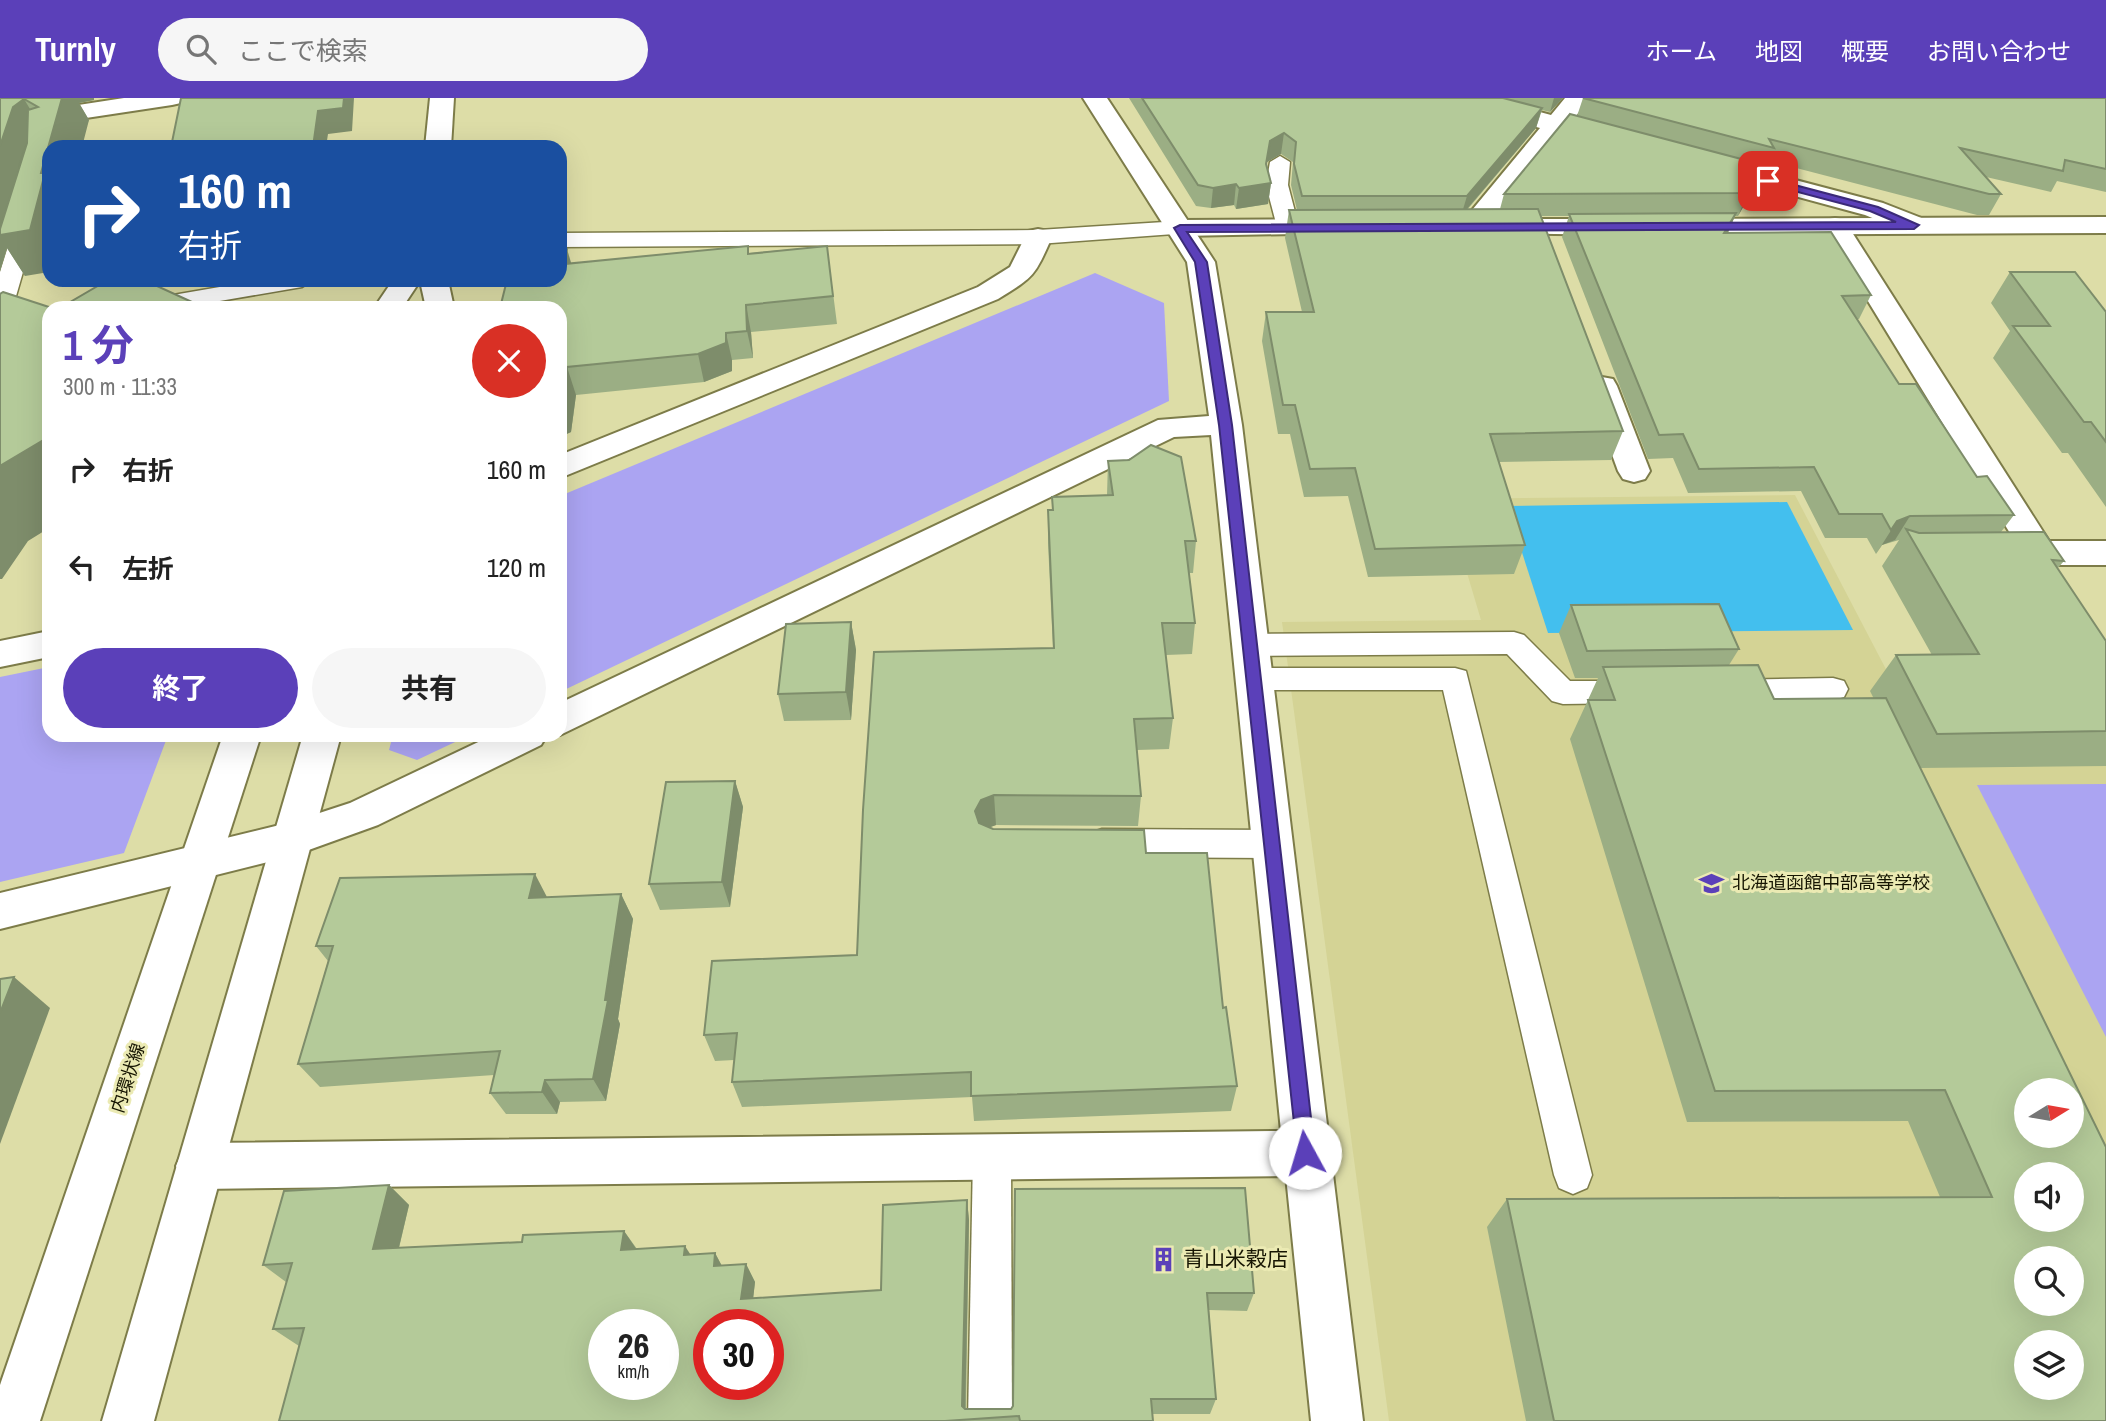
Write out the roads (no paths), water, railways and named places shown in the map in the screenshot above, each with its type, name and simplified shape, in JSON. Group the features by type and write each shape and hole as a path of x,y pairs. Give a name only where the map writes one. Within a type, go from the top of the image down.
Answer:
{"street":[{"path":"16,114 59,115 172,98"},
{"path":"439,140 442,98"},
{"path":"1095,98 1201,262 1226,425 1305,1153 1337,1421"},
{"path":"1461,98 1636,146"},
{"path":"1577,98 1556,125 1458,227 2106,225"},
{"path":"1689,160 1874,209 1914,225"},
{"path":"1835,226 2039,553"},
{"path":"1180,228 1367,227"},
{"path":"1542,227 1555,259"},
{"path":"567,464 988,293 1022,272 1038,237"},
{"path":"1592,359 1634,471"},
{"path":"567,717 1169,427 1226,425"},
{"path":"2000,554 2106,553"},
{"path":"0,654 42,645"},
{"name":"内環状線","path":"14,1421 240,742"},
{"path":"128,1421 319,742"},
{"path":"0,911 292,839 364,814 513,742"},
{"path":"200,1166 1305,1153"}],"lane":[{"path":"51,140 59,115"},
{"path":"1280,162 1277,184 1289,227"},
{"path":"4,324 42,175"},
{"path":"567,240 1038,237 1180,228"},
{"path":"179,301 261,287"},
{"path":"1252,662 1514,643 1563,693 1658,692"},
{"path":"1252,662 1455,679 1573,1175"},
{"path":"1698,691 1833,689"},
{"path":"1078,842 1271,844"},
{"path":"990,1421 992,1157"}],"water":[{"path":"1787,502 1853,630 1548,633 1507,506"}],"place":[{"name":"北海道函館中部高等学校","path":"1712,883"},
{"name":"青山米穀店","path":"1163,1259"}]}
